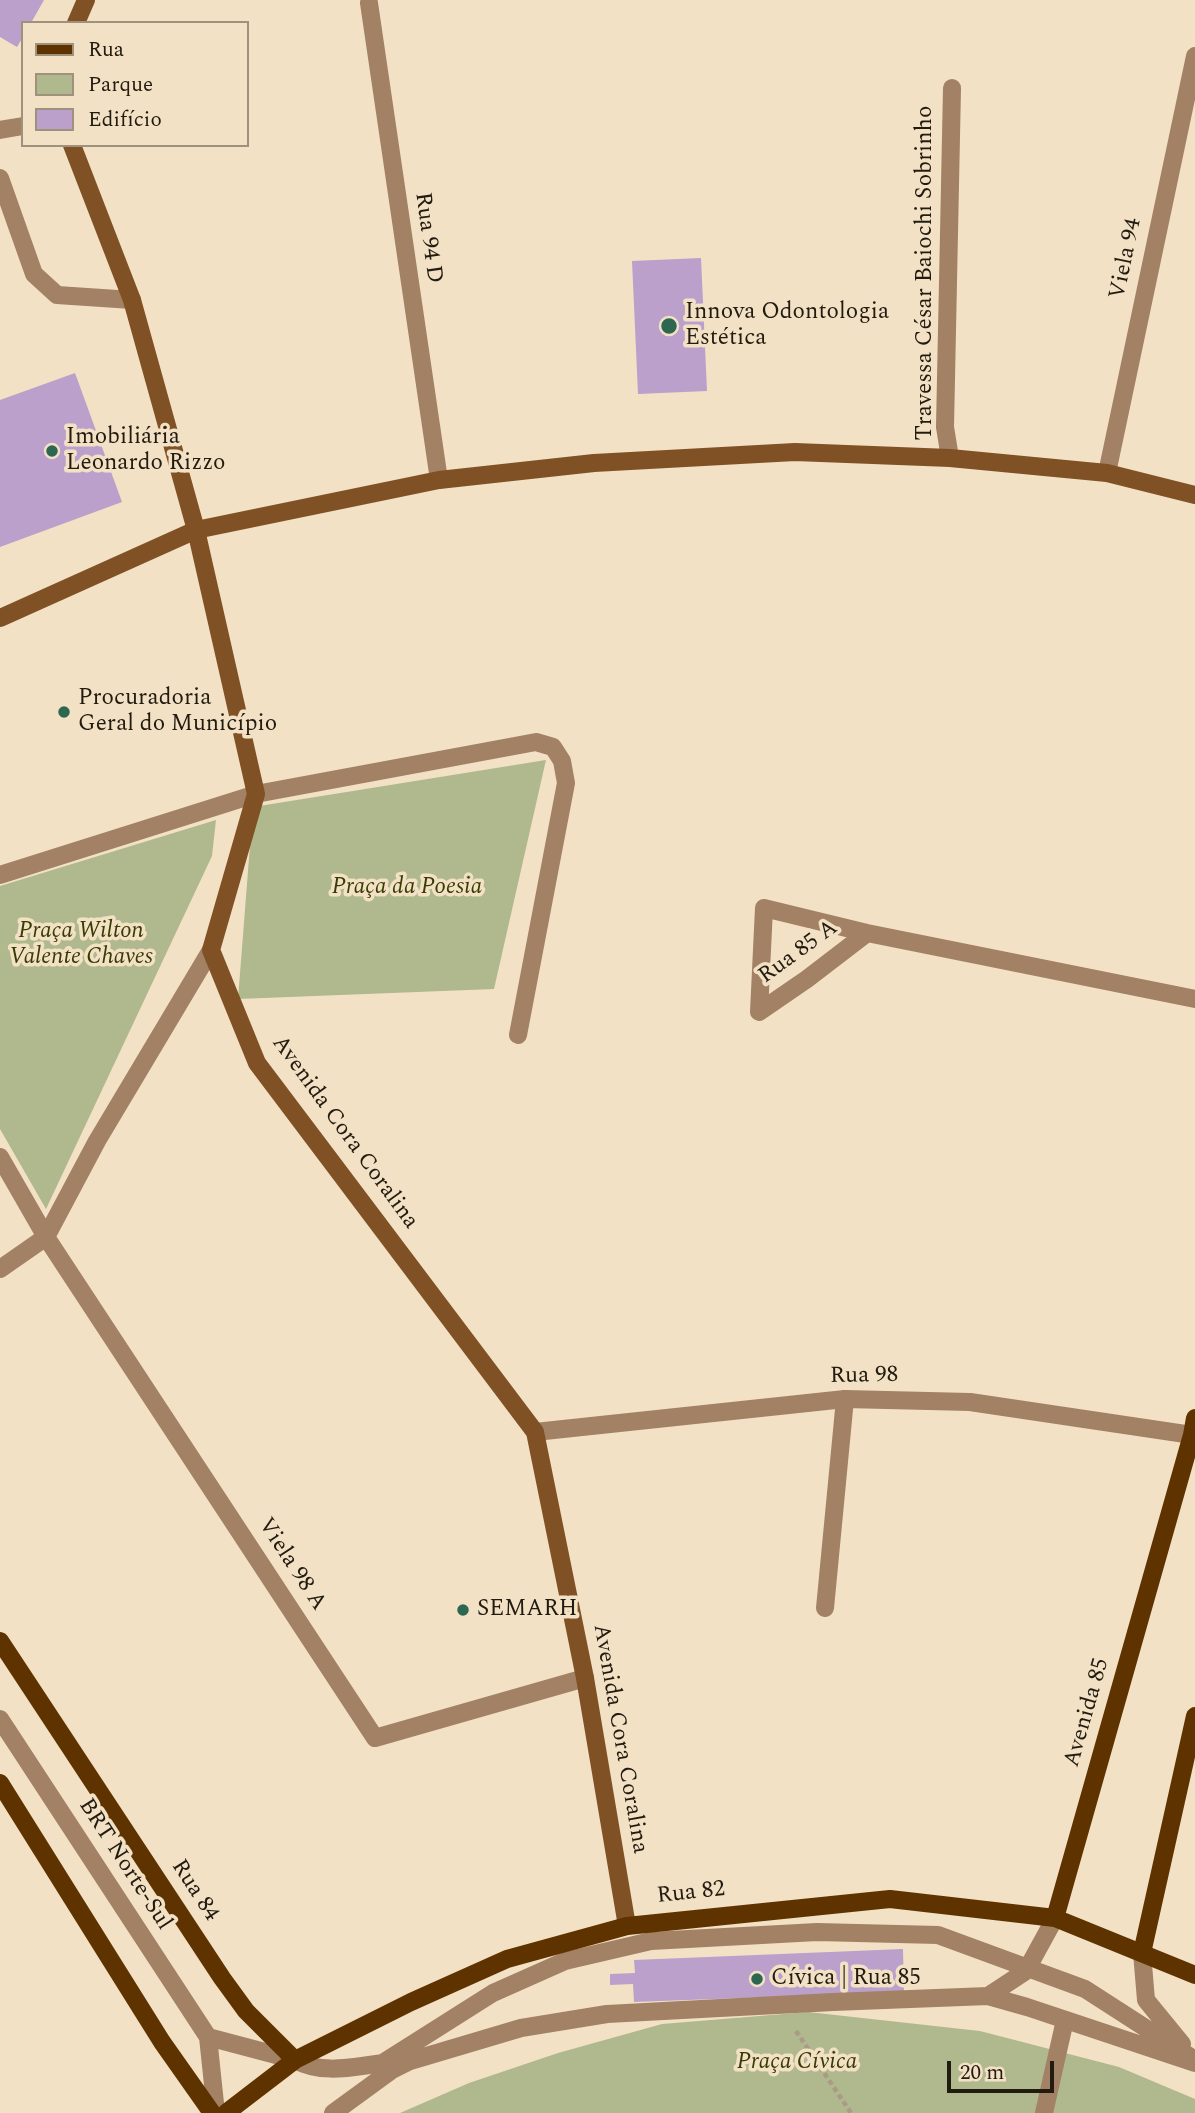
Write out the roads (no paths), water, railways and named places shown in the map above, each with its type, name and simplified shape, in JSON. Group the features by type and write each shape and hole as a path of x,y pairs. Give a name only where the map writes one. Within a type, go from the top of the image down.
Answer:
{"main road":[{"name":"Avenida 85","path":"1055,1918 1194,1427"},
{"name":"Rua 84","path":"0,1640 222,1978 246,2011 295,2060"},
{"path":"1142,1953 1195,1716"},
{"path":"0,1783 162,2042 214,2113"},
{"name":"Rua 82","path":"226,2113 295,2060 411,2002 507,1959 627,1926 890,1899 1055,1918 1195,1975"}],"street":[{"path":"77,21 86,0"},
{"name":"Rua 94 D","path":"369,3 439,480"},
{"name":"Viela 94","path":"1107,473 1195,56"},
{"name":"Travessa César Baiochi Sobrinho","path":"950,458 945,427 952,88"},
{"path":"0,130 21,126"},
{"path":"0,1269 46,1237 97,1141 211,950 256,794 196,530 132,300 73,147"},
{"path":"0,178 34,274 57,295 132,300"},
{"path":"0,618 196,530 439,480 594,463 795,452 950,458 1107,473 1195,495"},
{"path":"0,875 256,794 536,742 553,747 562,761 566,783 518,1035"},
{"name":"Rua 85 A","path":"867,933 759,1012 764,908 867,933 1195,999"},
{"name":"Avenida Cora Coralina","path":"211,950 257,1063 535,1432 585,1678 627,1926"},
{"path":"0,1157 46,1237"},
{"name":"Viela 98 A","path":"46,1237 375,1738 585,1678"},
{"path":"825,1608 845,1399"},
{"name":"Rua 98","path":"535,1432 845,1399 970,1402 1194,1427"},
{"name":"BRT Norte-Sul","path":"0,1719 208,2037"},
{"name":"Avenida 85","path":"988,1996 1026,1971 1055,1918"},
{"name":"Rua 82","path":"384,2062 493,1993 565,1961 651,1941 817,1932 938,1935 1086,1989 1195,2060"},
{"path":"1142,1953 1146,2000 1195,2060"},
{"path":"333,2113 392,2070 410,2061 522,2028 607,2014 988,1996 1195,2060"},
{"path":"1044,2113 1065,2020"},
{"path":"214,2113 208,2037 295,2060 307,2066 338,2070 384,2062 410,2061"}],"place":[{"name":"Innova Odontologia Estética","path":"669,326"},
{"name":"Imobiliária Leonardo Rizzo","path":"52,451"},
{"name":"Procuradoria Geral do Município","path":"64,712"},
{"name":"SEMARH","path":"463,1610"},
{"name":"Cívica | Rua 85","path":"757,1979"}],"park label":[{"name":"Praça da Poesia","path":"407,888"},
{"name":"Praça Wilton Valente Chaves","path":"81,945"},
{"name":"Praça Cívica","path":"797,2063"}]}
